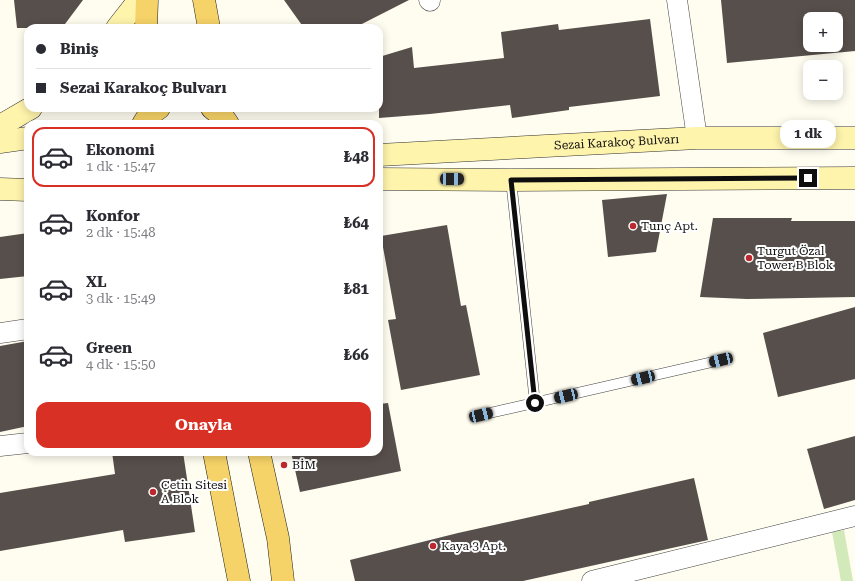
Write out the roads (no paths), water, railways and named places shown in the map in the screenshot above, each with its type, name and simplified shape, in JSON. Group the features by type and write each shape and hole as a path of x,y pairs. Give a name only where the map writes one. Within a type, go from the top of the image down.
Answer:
{"main road":[{"path":"120,24 140,0"},
{"path":"146,24 147,0"},
{"path":"204,0 208,24"},
{"path":"0,126 24,112"},
{"name":"Sezai Karakoç Bulvarı","path":"383,155 697,138 855,138"},
{"path":"0,142 24,139"},
{"path":"383,179 511,180 855,178"},
{"path":"0,189 24,190"},
{"path":"215,456 239,581"},
{"path":"260,456 278,538 283,581"}],"street":[{"path":"677,0 697,138"},
{"path":"0,333 24,330"},
{"path":"0,446 24,443"},
{"path":"592,581 855,516"}],"lane":[{"path":"511,180 535,403"},
{"path":"481,415 721,360"}],"place":[{"name":"Tunç Apt.","path":"633,226"},
{"name":"Turgut Özal Tower B Blok","path":"749,258"},
{"name":"BİM","path":"284,465"},
{"name":"Çetin Sitesi A Blok","path":"153,492"},
{"name":"Kaya 3 Apt.","path":"433,546"}]}
